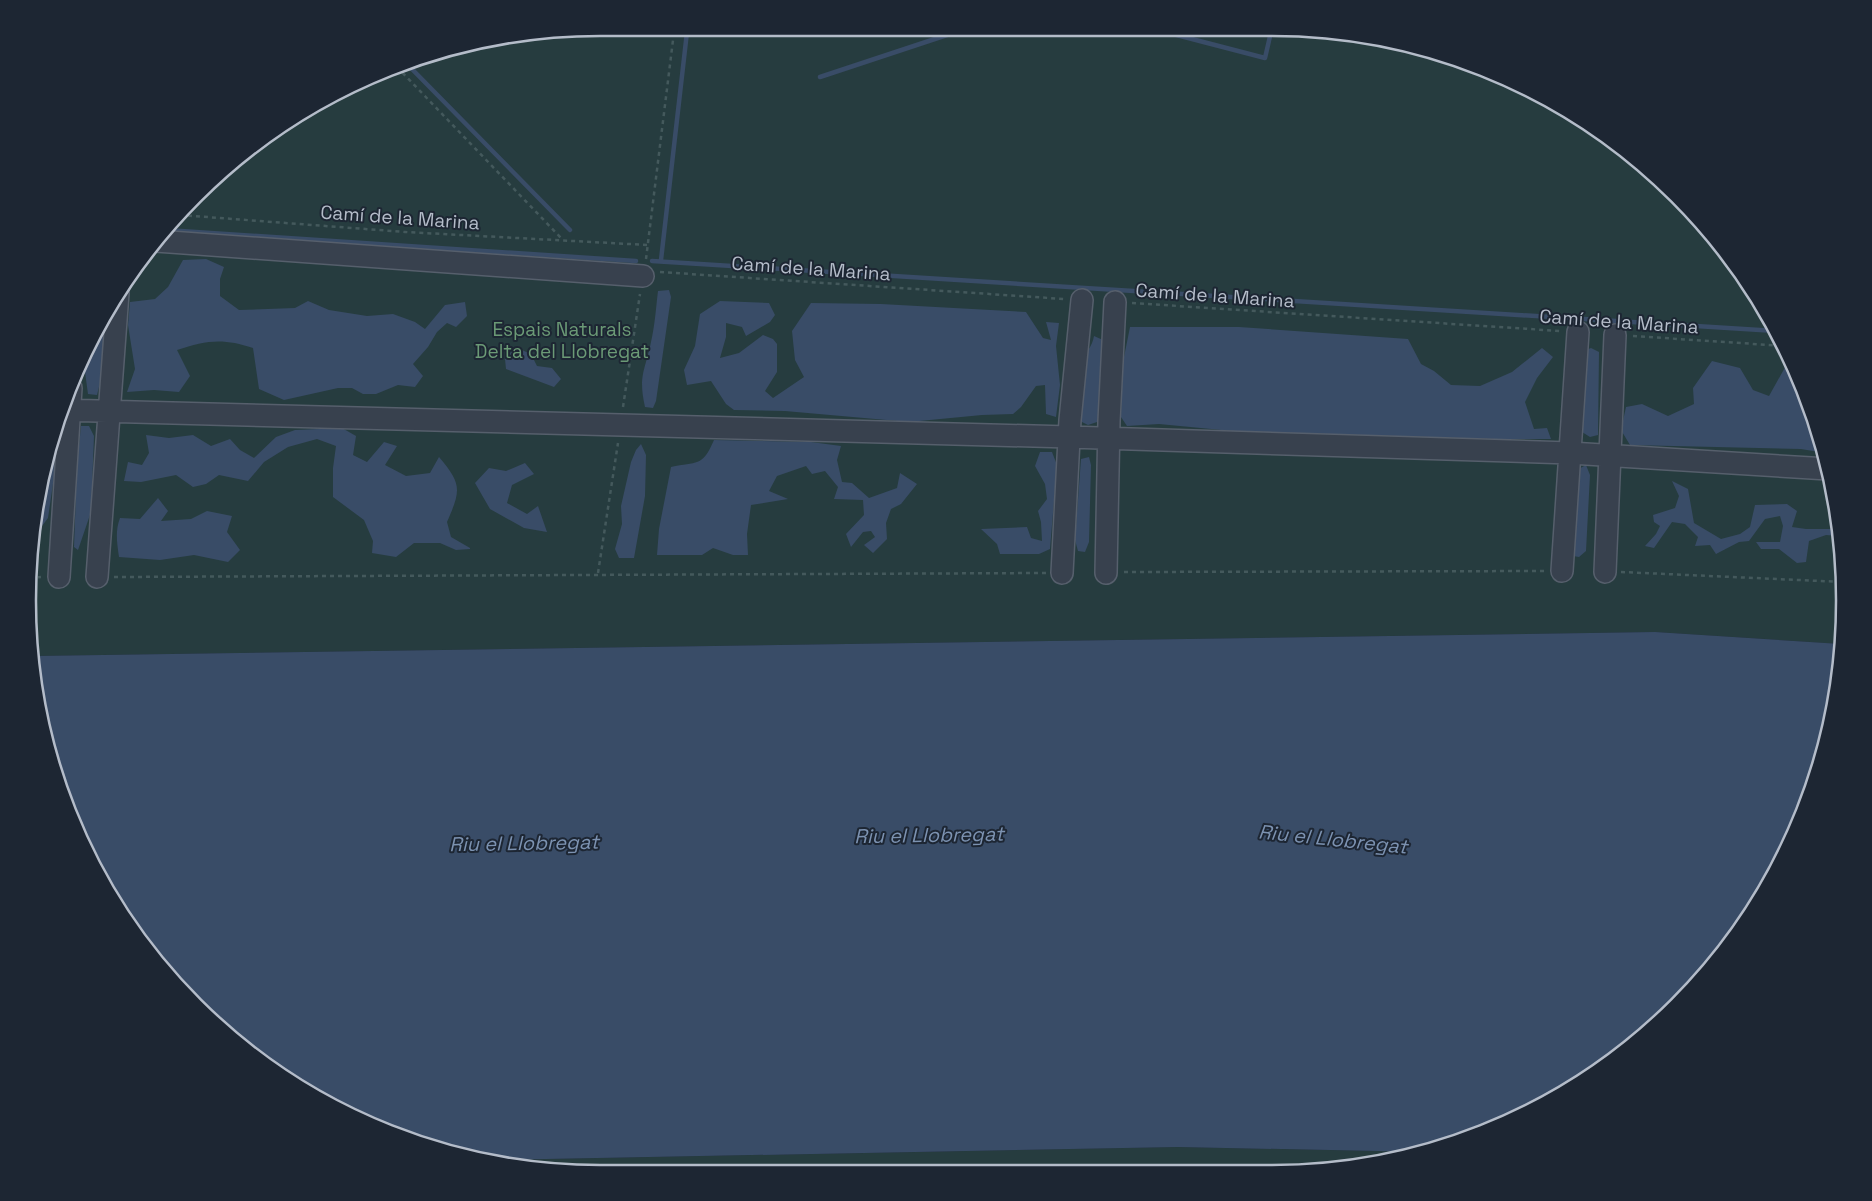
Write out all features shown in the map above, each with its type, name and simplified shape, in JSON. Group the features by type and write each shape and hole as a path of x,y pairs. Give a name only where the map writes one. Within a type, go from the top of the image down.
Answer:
{"lane":[{"path":"165,242 643,274"},
{"path":"1062,572 1069,437 1082,300"},
{"path":"1106,572 1108,438 1115,302"},
{"path":"97,577 111,411 117,310"},
{"path":"1562,571 1578,332"},
{"path":"1605,572 1614,335"},
{"path":"69,410 1108,438 1570,453 1609,457 1820,469"},
{"path":"60,577 65,423"}],"path":[{"path":"598,574 648,245 674,36"},
{"path":"402,73 563,240"},
{"name":"Camí de la Marina","path":"188,216 405,232 648,245"},
{"name":"Camí de la Marina","path":"643,274 1082,300"},
{"name":"Camí de la Marina","path":"1115,302 1578,332"},
{"name":"Camí de la Marina","path":"1614,335 1775,345"},
{"path":"1106,572 1562,571"},
{"path":"97,577 1062,572"},
{"path":"1605,572 1835,582"},
{"path":"37,578 60,577"}],"green space":[{"name":"Espais Naturals Delta del Llobregat","path":"564,37 1308,37 1382,47 1418,55 1453,66 1521,94 1585,131 1644,176 1696,228 1741,287 1760,318 1778,351 1793,385 1817,454 1825,490 1835,564 1834,644 1655,632 39,656 36,600 37,564 47,490 55,454 66,419 94,351 131,287 176,228 228,176 287,131 351,94 385,79 454,55 490,47"},
{"path":"1178,1147 1394,1151 1345,1160 1272,1165 600,1165 564,1164 524,1159"}],"water":[{"path":"206,259 224,267 220,279 220,296 239,310 295,308 308,301 329,310 367,316 393,314 415,322 425,329 445,305 465,302 467,316 456,327 447,323 437,332 428,347 413,364 423,376 415,387 398,385 376,394 363,394 352,388 338,388 284,400 259,389 253,348 233,343 206,342 177,350 190,376 179,392 154,390 127,392 135,369 128,325 130,302 155,299 168,287 183,260"},
{"path":"669,290 671,297 656,401 653,408 645,407 642,380 652,336 658,291"},
{"path":"720,301 769,303 775,315 770,322 746,336 742,327 726,323 726,337 720,358 739,353 763,335 773,339 777,344 777,372 765,391 773,398 804,377 795,360 792,331 811,303 881,304 1026,312 1043,338 1051,340 1046,322 1059,323 1056,346 1060,385 1056,417 1046,414 1045,385 1036,386 1021,407 1013,414 909,422 785,411 734,410 726,404 711,381 687,385 684,370 695,346 700,314"},
{"path":"1130,327 1239,327 1408,339 1421,364 1434,371 1451,385 1480,386 1512,372 1542,348 1553,357 1537,378 1525,402 1534,429 1547,428 1551,439 1232,431 1159,424 1127,426 1121,417 1122,367"},
{"path":"105,331 102,375 97,395 88,394 85,372"},
{"path":"1094,336 1103,340 1100,421 1088,425 1082,422 1081,381 1084,358"},
{"path":"515,347 531,354 537,366 552,368 561,379 554,387 506,369 505,359"},
{"path":"1591,348 1599,352 1598,435 1590,437 1582,432 1583,351"},
{"path":"1712,361 1740,368 1753,390 1769,396 1785,367 1806,419 1816,452 1801,449 1630,445 1621,430 1626,407 1642,404 1668,416 1694,404 1693,388"},
{"path":"81,426 89,426 94,436 91,512 78,550 74,547 77,466"},
{"path":"342,428 356,436 353,455 367,462 384,442 397,446 385,465 406,476 430,473 439,457 452,474 457,488 455,502 447,522 451,537 470,549 456,550 440,543 414,543 396,557 372,553 373,541 364,520 333,497 333,468 336,446 317,439 288,447 264,462 248,481 219,475 206,484 193,487 176,475 141,482 124,481 128,462 142,465 149,453 146,435 169,438 193,435 211,446 230,439 240,450 254,458 276,437 295,430"},
{"path":"714,440 811,442 841,446 837,460 842,482 852,483 869,498 897,488 900,473 917,484 901,504 891,509 886,523 887,539 873,553 864,545 875,537 871,531 863,532 851,547 846,534 864,515 863,500 834,499 838,487 825,471 812,474 806,466 777,476 769,491 788,499 751,505 747,534 748,555 733,555 713,548 702,555 657,555 659,529 671,467 698,462 706,455"},
{"path":"641,444 646,455 645,496 634,558 619,558 615,549 622,524 621,506 631,462"},
{"path":"1040,452 1052,452 1057,465 1050,549 1039,554 1000,554 997,544 981,529 1027,527 1031,538 1042,541 1041,522 1038,511 1047,499 1045,484 1035,466"},
{"path":"54,457 55,470 48,518 41,527"},
{"path":"1089,457 1091,465 1089,542 1085,552 1078,551 1075,540 1081,459"},
{"path":"525,463 534,474 512,485 507,503 527,514 538,506 547,532 524,528 490,509 475,483 489,468 506,471"},
{"path":"1586,465 1590,475 1586,551 1579,557 1573,556 1575,471"},
{"path":"1672,481 1688,489 1694,523 1721,539 1740,534 1750,527 1755,505 1787,504 1797,511 1792,527 1831,529 1832,535 1826,535 1809,541 1806,562 1797,563 1779,549 1761,549 1756,542 1780,542 1783,526 1780,516 1765,519 1749,541 1739,542 1716,554 1710,545 1695,546 1698,537 1685,524 1672,522 1654,548 1645,546 1656,534 1660,526 1654,522 1653,515 1675,508 1679,496"},
{"path":"158,498 168,511 161,521 191,519 207,511 232,516 227,532 240,550 228,562 194,555 160,560 119,557 117,532 120,518 140,519"},
{"name":"Riu el Llobregat","path":"1655,632 1834,644 1825,711 1817,747 1806,782 1778,850 1741,914 1696,973 1644,1025 1585,1070 1521,1107 1487,1122 1453,1135 1394,1151 1178,1147 524,1159 454,1146 419,1135 351,1107 287,1070 257,1048 228,1025 176,973 131,914 94,850 79,816 55,747 47,711 39,656"}],"waterway":[{"path":"661,260 687,36"},
{"path":"820,77 944,36"},
{"path":"1180,36 1265,58 1270,36"},
{"path":"412,69 570,230"},
{"path":"174,231 636,261"},
{"path":"652,261 1767,330"}]}
